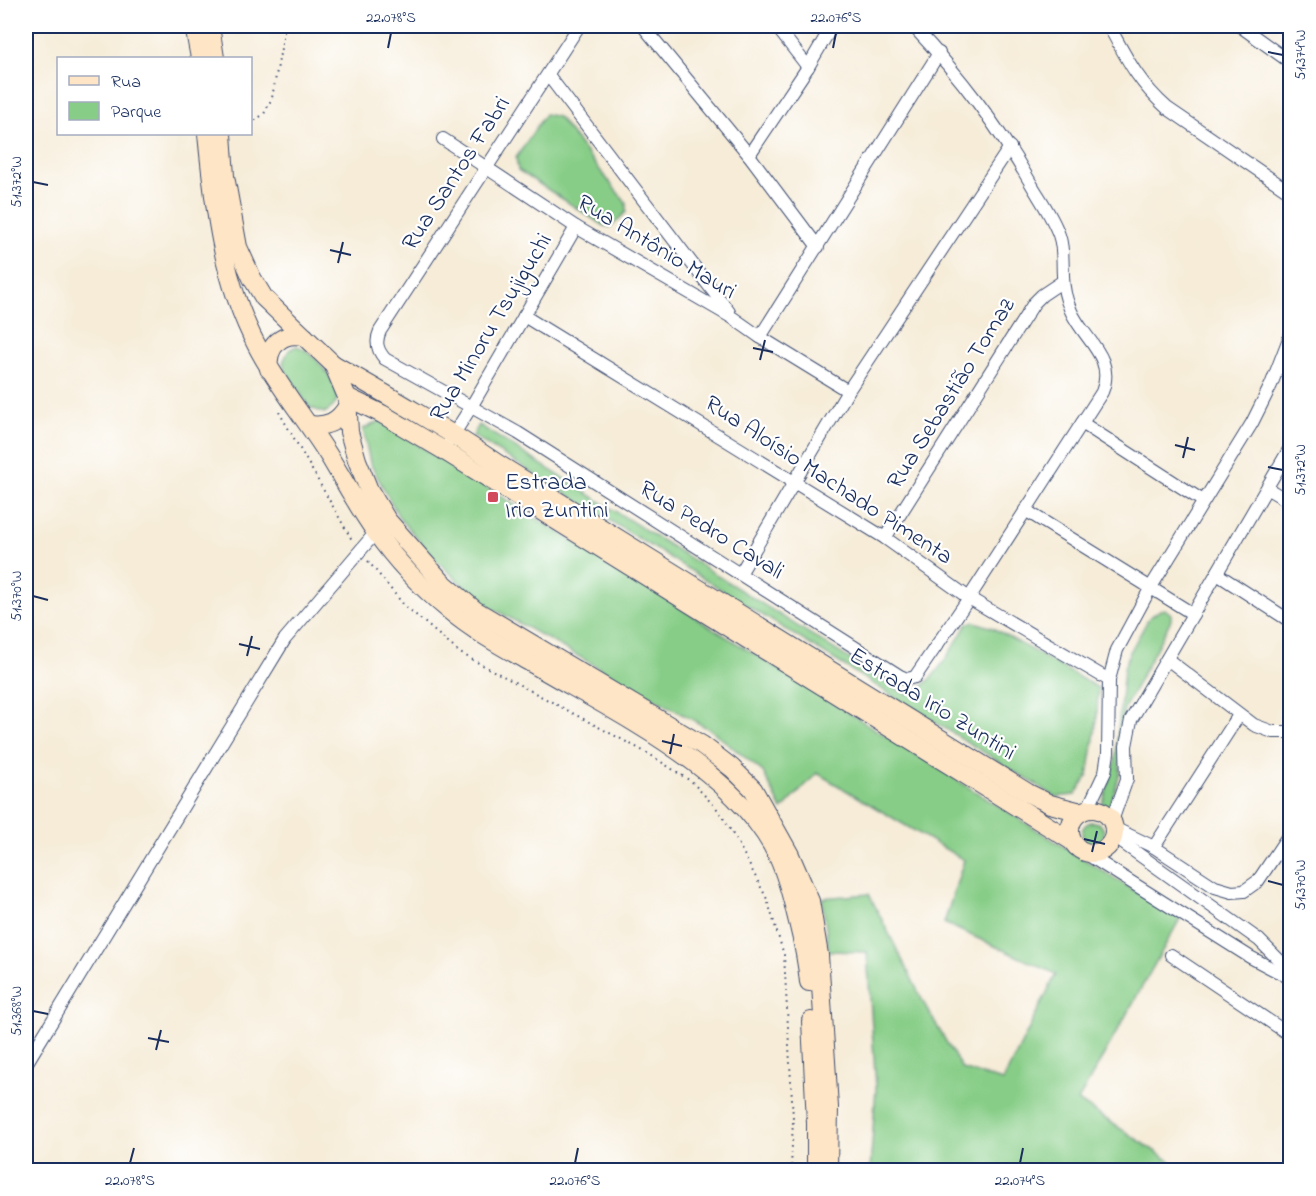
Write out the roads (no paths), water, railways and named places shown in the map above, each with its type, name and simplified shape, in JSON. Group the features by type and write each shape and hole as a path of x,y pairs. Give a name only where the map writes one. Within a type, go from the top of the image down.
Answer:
{"main road":[{"path":"194,26 200,57"},
{"path":"210,26 215,57"},
{"path":"207,135 220,240 228,272 248,326 269,369 310,425 376,532 414,577 450,611 480,633 657,736 692,760 724,787 757,823 779,859 794,905 807,962 816,1123 816,1170"},
{"path":"222,135 225,176 238,247 264,298 333,364 347,402 349,432 357,460 369,490 387,520 441,581 474,610 702,745 732,768 753,789 790,855 810,901 819,955 829,1107 828,1170"},
{"path":"269,369 270,352 281,339 289,335 306,337"},
{"name":"Estrada Irio Zuntini","path":"333,364 403,403 1028,793 1050,804 1084,811"},
{"path":"310,425 327,425 335,421 347,402"},
{"name":"Estrada Irio Zuntini","path":"347,402 382,414 443,450 1078,847"},
{"path":"1084,811 1101,811 1113,828 1111,843 1100,852 1078,847 1070,834 1072,821 1084,811"}],"street":[{"name":"Rua Santos Fabri","path":"378,348 377,341 380,332 579,26"},
{"path":"643,26 749,155 818,247"},
{"path":"776,26 808,67"},
{"path":"749,155 808,67 832,26"},
{"path":"913,26 970,90 1010,147 1060,236 1064,258 1063,281 1067,301 1072,314 1100,353 1106,369 1106,381 1102,392 969,598"},
{"path":"1108,26 1140,81 1150,93 1167,108 1290,192"},
{"path":"1240,26 1290,62"},
{"path":"760,337 939,53"},
{"path":"548,75 733,318"},
{"name":"Rua Antônio Mauri","path":"443,139 488,166 576,227 733,318 848,391"},
{"path":"740,574 848,391 1010,147"},
{"name":"Rua Minoru Tsujiguchi","path":"443,450 471,408 576,227"},
{"name":"Rua Sebastião Tomaz","path":"885,538 1034,303 1063,281"},
{"name":"Rua Aloísio Machado Pimenta","path":"524,316 885,538 969,598 1109,681"},
{"path":"1084,811 1105,772 1108,753 1109,681 1116,650 1151,587 1252,423 1271,385 1290,336"},
{"name":"Rua Pedro Cavali","path":"378,348 385,359 518,433 907,679 915,676 969,598"},
{"path":"1082,423 1203,501"},
{"path":"1113,828 1127,779 1126,746 1131,720 1290,448"},
{"path":"1268,489 1290,502"},
{"path":"1025,510 1193,614"},
{"path":"26,1064 285,639 376,532"},
{"path":"1217,574 1290,621"},
{"path":"1167,659 1239,715 1263,729 1290,732"},
{"path":"1154,847 1239,715"},
{"path":"1113,828 1154,847 1215,887 1238,892 1258,881 1290,833"},
{"path":"1113,828 1260,940 1290,971"},
{"name":"Estrada Irio Zuntini","path":"1078,847 1250,957 1290,978"},
{"path":"1171,955 1290,1035"}],"place":[{"name":"Estrada Irio Zuntini","path":"493,497"}]}
